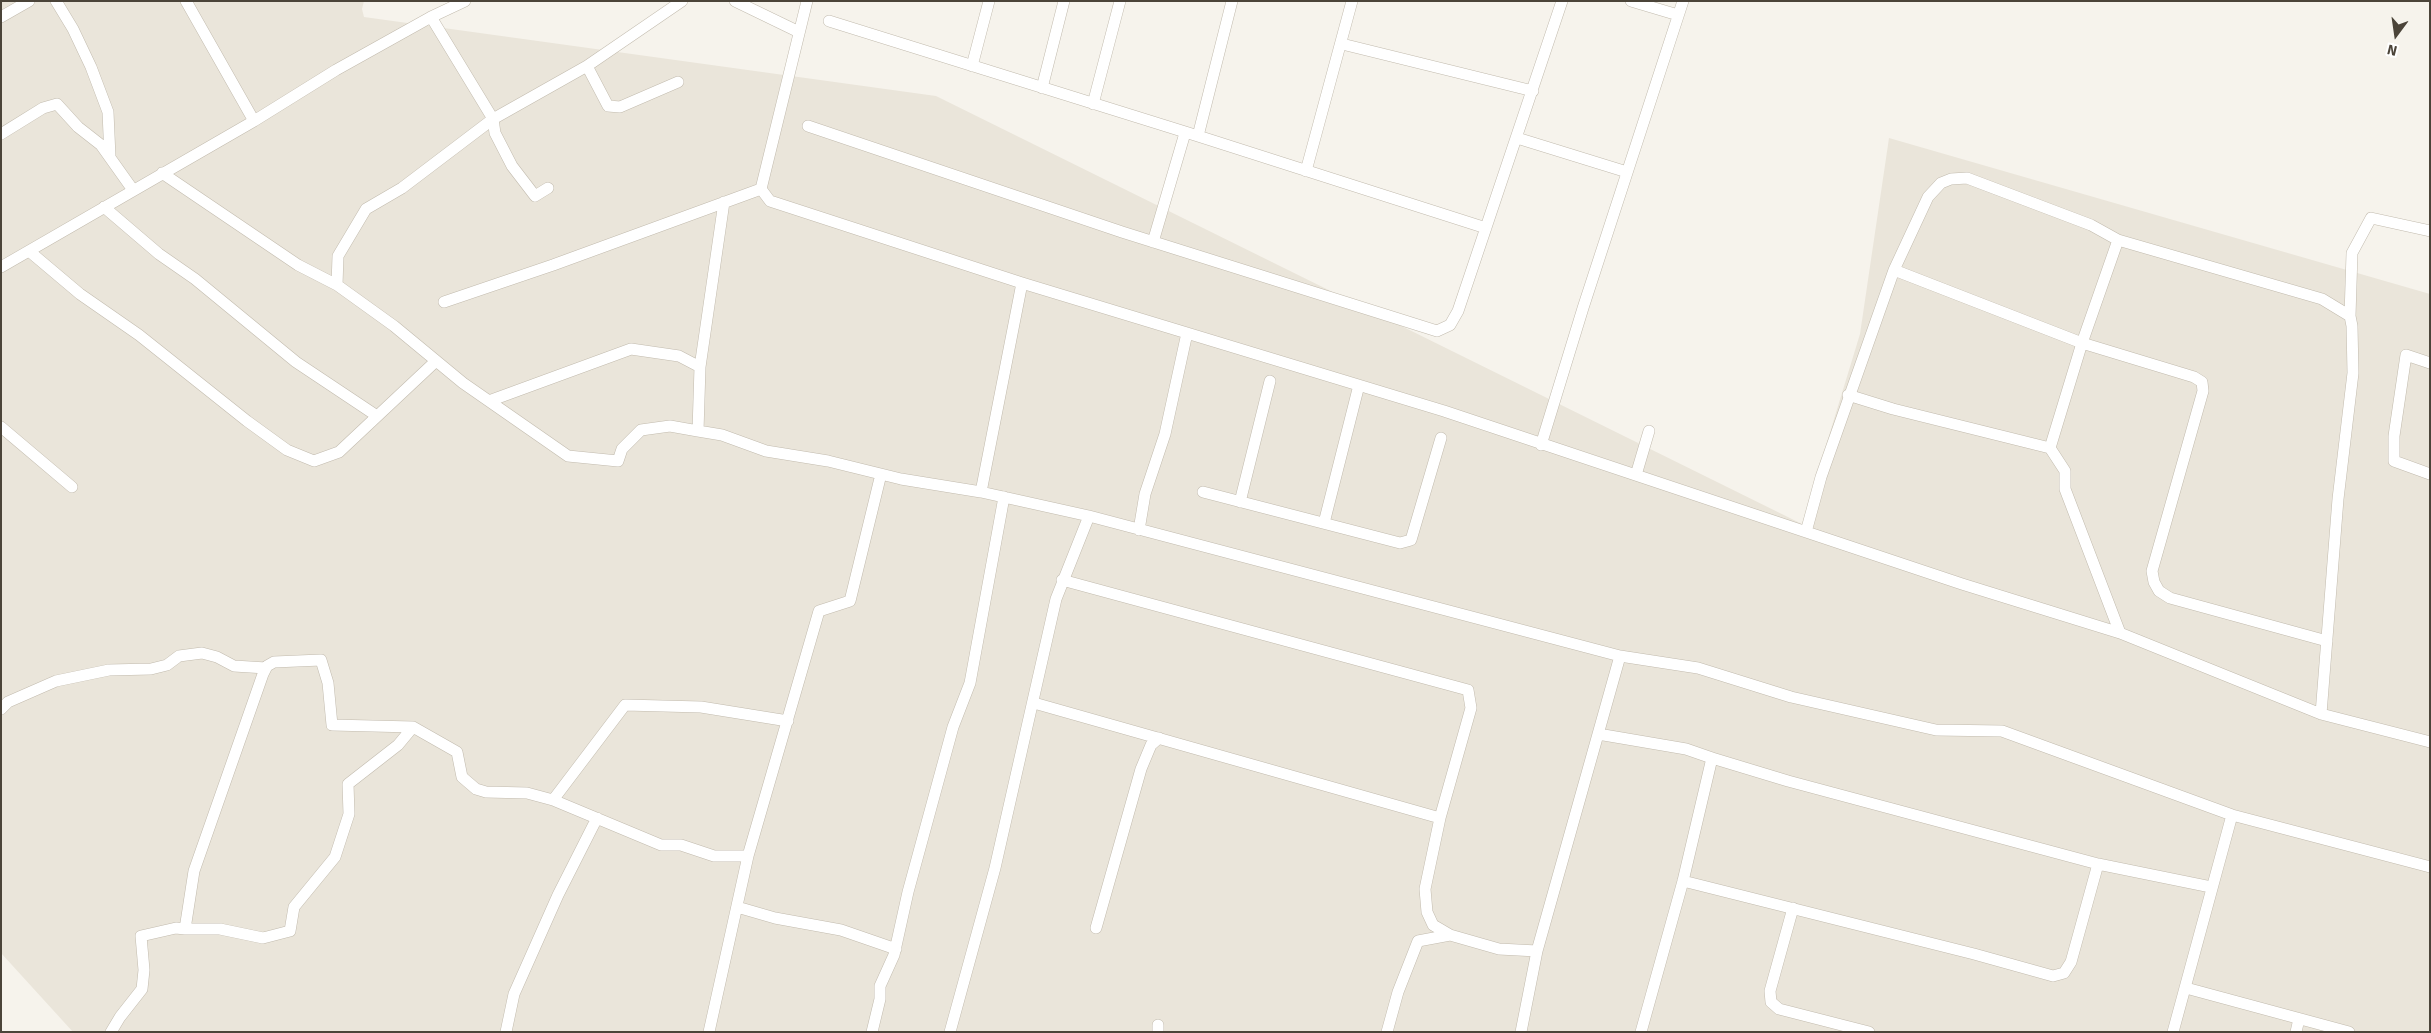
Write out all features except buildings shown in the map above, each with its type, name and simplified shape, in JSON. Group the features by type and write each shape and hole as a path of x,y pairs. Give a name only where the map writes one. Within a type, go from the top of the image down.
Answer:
{"street":[{"path":"1,17 30,1"},
{"path":"56,1 73,29 91,67 108,112 110,158"},
{"path":"186,1 254,121"},
{"path":"1,267 254,121 336,70 431,17 464,1"},
{"path":"337,285 338,256 366,209 402,188 493,119 587,66 682,1"},
{"path":"735,1 799,32"},
{"path":"761,189 807,1"},
{"path":"972,66 988,1"},
{"path":"1042,88 1064,1"},
{"path":"1093,104 1120,1"},
{"path":"1198,136 1232,1"},
{"path":"1306,171 1342,44 1352,1"},
{"path":"808,126 1153,242 1437,331 1444,330 1453,321 1517,138 1562,1"},
{"path":"1631,1 1678,15"},
{"path":"1541,445 1683,1"},
{"path":"431,17 493,119 495,133 512,166 535,196 548,188"},
{"path":"829,21 1486,228"},
{"path":"1342,44 1533,91"},
{"path":"587,66 608,106 620,107 678,82"},
{"path":"2,132 43,108 57,104 78,127 101,145 133,190"},
{"path":"1153,242 1185,133"},
{"path":"1517,138 1627,172"},
{"path":"162,173 298,265 337,285 394,326 489,401 568,456 618,460 622,449 641,430 670,426 722,435 766,451 828,461 881,474 1004,497 1089,516 1620,656 1698,668 1791,697 1936,730 2002,731 2232,815 2430,866"},
{"path":"1806,532 1821,476 1894,270 1928,197 1941,183 1951,179 1967,178 2091,225 2118,240 2322,299 2350,316"},
{"path":"444,302 553,265 761,189"},
{"path":"761,189 770,201 1022,283 1444,411 1541,445 1636,474 1806,532 2120,633 2321,714 2430,741"},
{"path":"698,431 700,367 724,202"},
{"path":"104,207 159,254 195,279 296,362 377,416"},
{"path":"2321,714 2338,499 2353,373 2350,316 2352,253 2371,218 2430,231"},
{"path":"2050,448 2082,343 2118,240"},
{"path":"29,251 80,294 139,335 247,422 287,450 314,461 339,452 436,360"},
{"path":"1894,270 2082,343 2194,377 2202,382 2203,391 2152,571 2154,582 2159,591 2170,598 2192,606 2327,641"},
{"path":"981,492 1022,283"},
{"path":"1139,530 1145,494 1165,434 1187,333"},
{"path":"489,401 631,349 679,356 700,367"},
{"path":"2430,363 2406,355 2394,436 2394,461 2430,474"},
{"path":"1240,502 1270,381"},
{"path":"1324,523 1360,385"},
{"path":"1848,396 1893,410 2050,448 2065,471 2065,489 2120,633"},
{"path":"1,427 72,487"},
{"path":"1636,474 1649,431"},
{"path":"1203,492 1400,543 1411,540 1441,438"},
{"path":"709,1032 748,856 820,610 850,601 881,474"},
{"path":"872,1032 880,1000 880,986 896,949 908,892 953,728 970,683 1004,497"},
{"path":"950,1032 995,868 1013,783 1034,703 1056,599 1089,516"},
{"path":"1062,580 1468,690 1471,708 1440,818 1425,889 1427,912 1433,925 1450,935 1499,949 1537,951"},
{"path":"1,709 8,702 56,681 109,670 151,669 167,665 179,656 202,653 217,657 234,666 266,668"},
{"path":"1522,1032 1537,951 1620,656"},
{"path":"185,929 194,871 266,668 274,662 321,660 328,683 332,725 413,727 457,752 462,776 476,789 486,792 527,792 553,800 661,845 681,845 714,856 748,856"},
{"path":"1034,703 1440,818"},
{"path":"553,800 625,705 701,707 788,721"},
{"path":"111,1032 142,989 144,970 141,936 176,928 220,929 263,938 290,931 294,907 335,857 349,814 348,784 398,745 413,727"},
{"path":"1598,734 1686,749 1788,781 2098,864 2211,888"},
{"path":"1096,928 1141,769 1151,745 1159,738"},
{"path":"1641,1032 1683,881 1712,758"},
{"path":"2174,1032 2232,815"},
{"path":"506,1032 514,994 558,895 597,818"},
{"path":"1683,881 2053,976 2064,973 2071,962 2098,864"},
{"path":"737,906 775,918 841,930 896,949"},
{"path":"1793,908 1770,991 1771,1002 1779,1008 1869,1032"},
{"path":"1387,1032 1398,992 1418,941 1450,935"},
{"path":"2186,988 2349,1032"},
{"path":"2296,1032 2299,1019"}],"shaded area":[{"path":"1,1 364,1 362,9 364,17 936,96 1802,524 1860,334 1889,138 2430,294 2430,1032 73,1032 1,953"}]}
